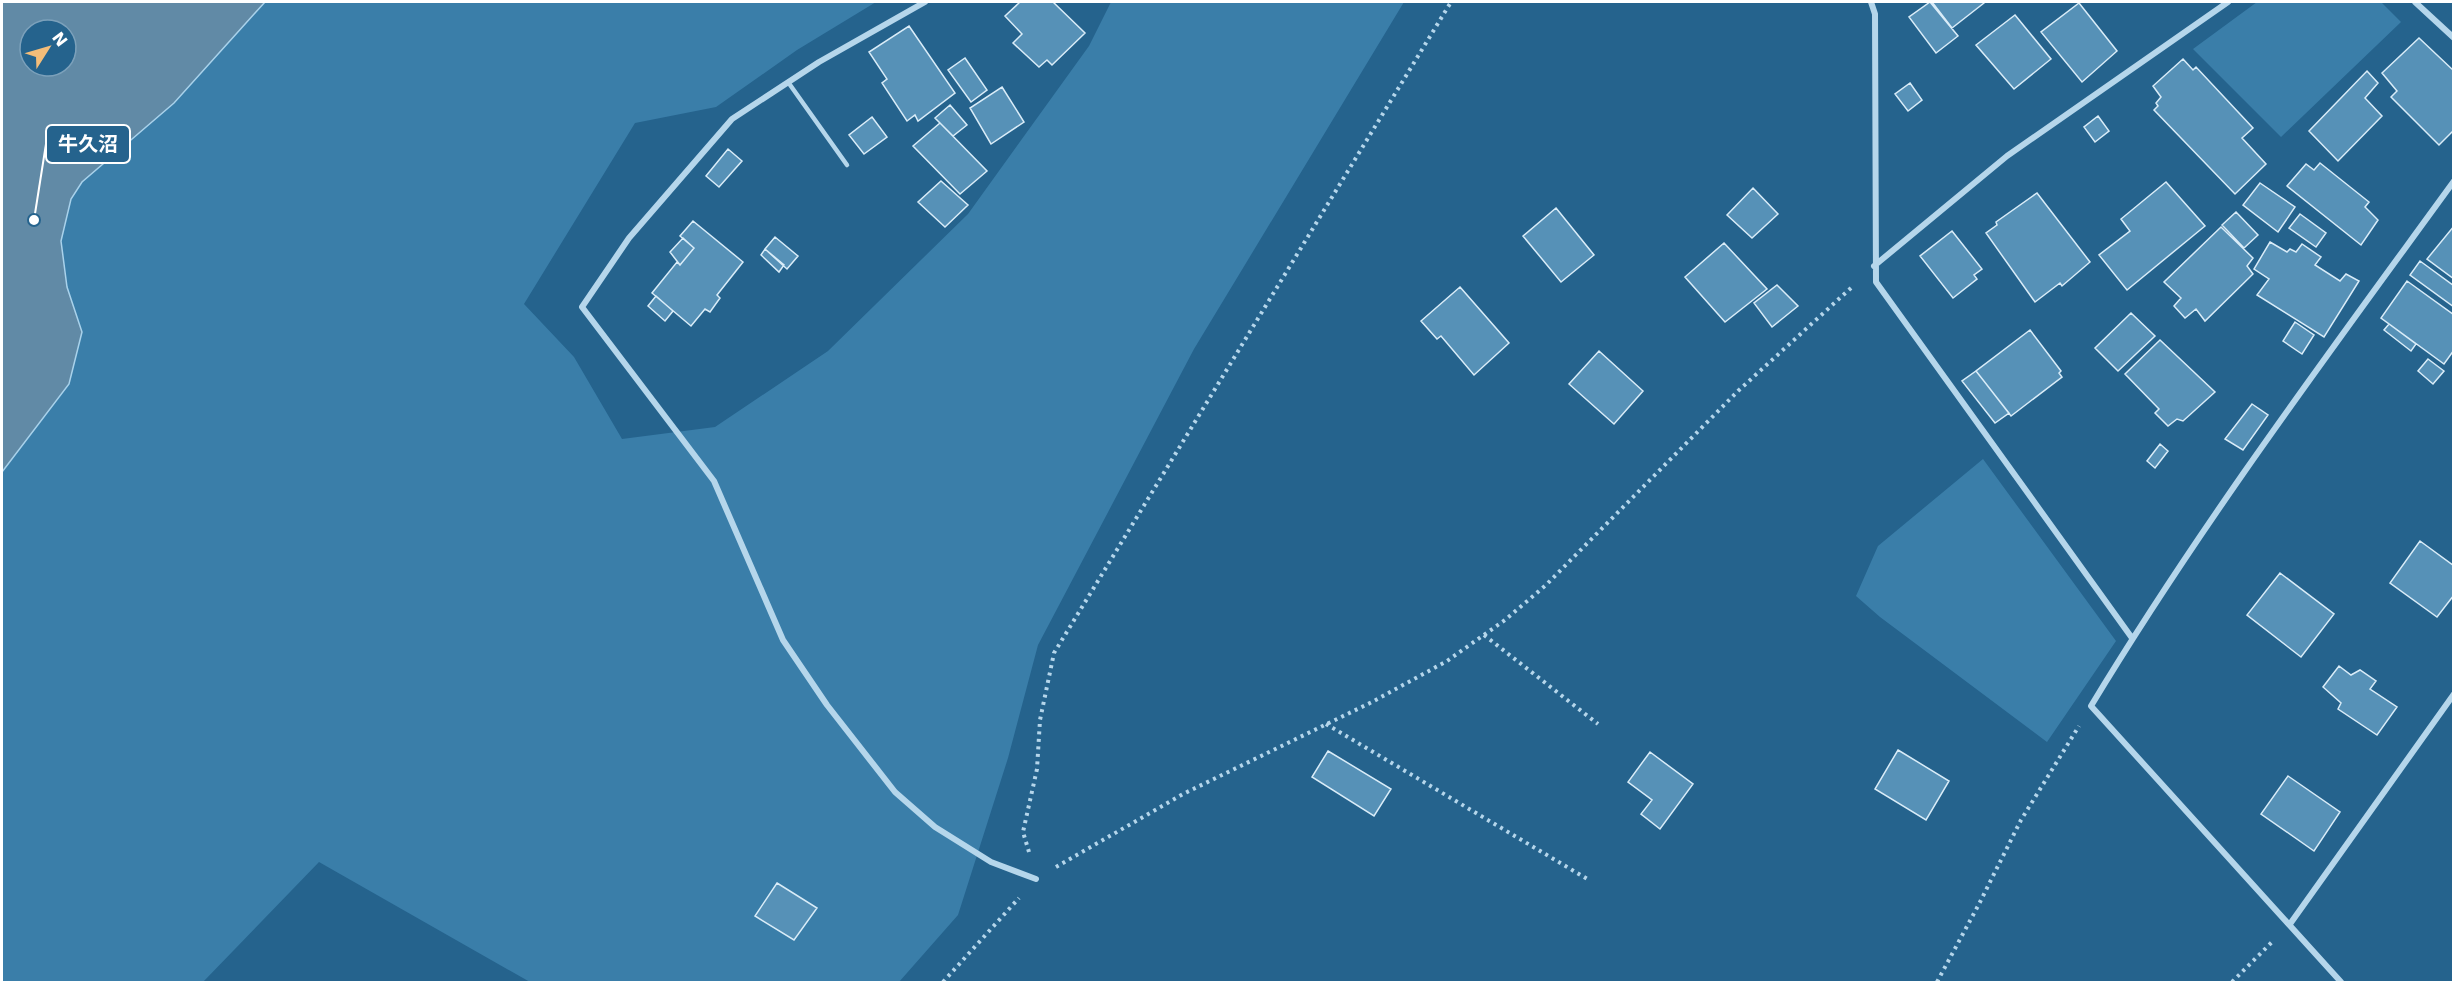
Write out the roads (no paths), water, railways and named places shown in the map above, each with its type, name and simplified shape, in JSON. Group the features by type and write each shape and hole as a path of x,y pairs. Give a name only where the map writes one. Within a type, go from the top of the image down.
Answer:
{"street":[{"path":"925,2 788,82 732,119 629,238 582,307 714,481 783,640 826,705 895,792 935,826 991,862 1036,879"},
{"path":"1871,2 1875,14 1874,266 1876,282 2132,638"},
{"path":"1874,266 2007,156 2228,2"},
{"path":"2415,2 2454,38"},
{"path":"2341,982 2091,706 2132,638 2256,455 2454,181"},
{"path":"2290,924 2454,694"}],"lane":[{"path":"788,82 847,165"}],"place":[{"name":"牛久沼","path":"34,220"}]}
